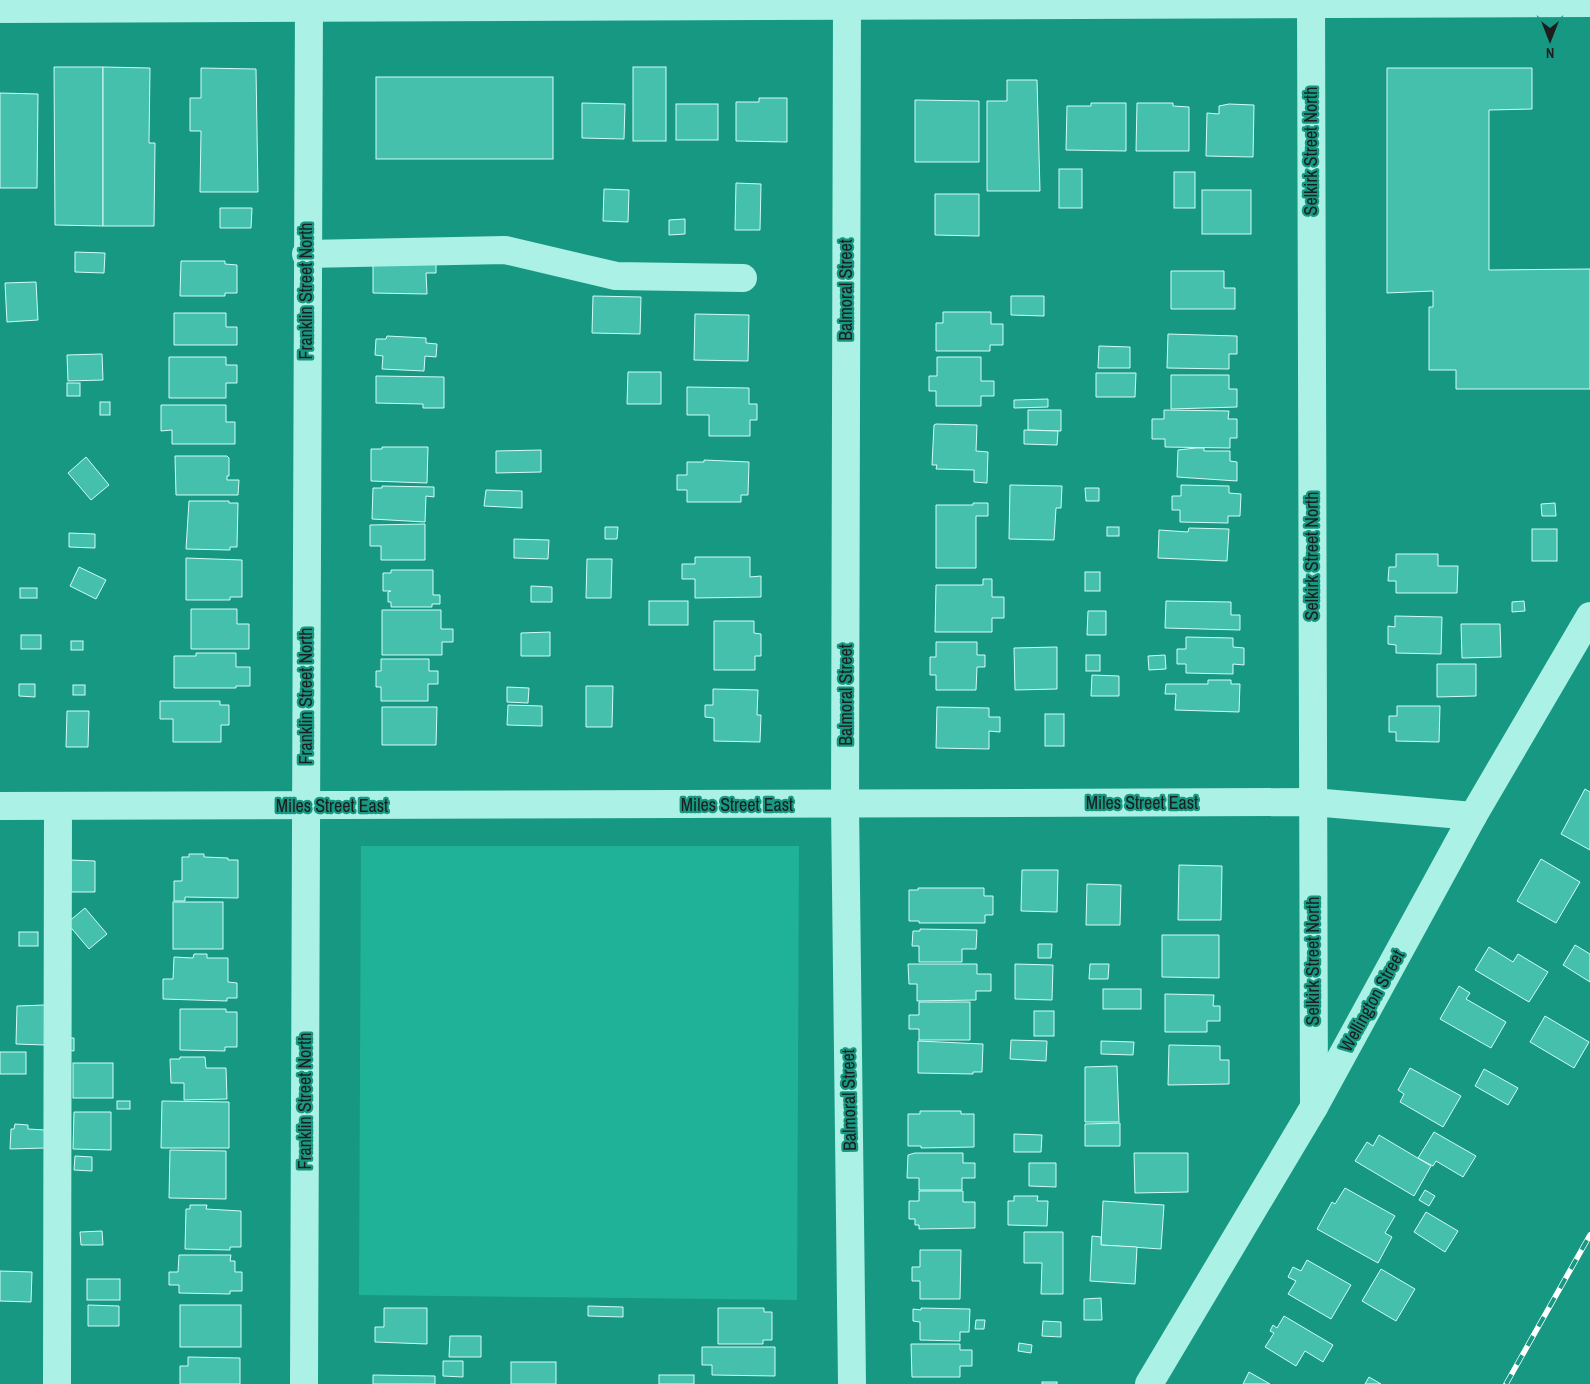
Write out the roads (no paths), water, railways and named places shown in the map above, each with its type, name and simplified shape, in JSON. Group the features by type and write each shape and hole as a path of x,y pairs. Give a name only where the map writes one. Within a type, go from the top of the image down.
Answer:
{"street":[{"name":"Selkirk Street North","path":"1311,2 1314,1107"},
{"path":"0,9 308,4 1590,3"},
{"name":"Franklin Street North","path":"304,1384 308,4"},
{"name":"Balmoral Street","path":"847,5 845,805 852,1384"},
{"path":"306,254 505,250 616,276 743,278"},
{"name":"Wellington Street","path":"1150,1384 1314,1107 1473,816 1590,616"},
{"name":"Miles Street East","path":"0,806 845,805 1313,802 1473,816"},
{"path":"57,1384 58,806"}],"railway":[{"path":"1506,1384 1590,1235"}]}
